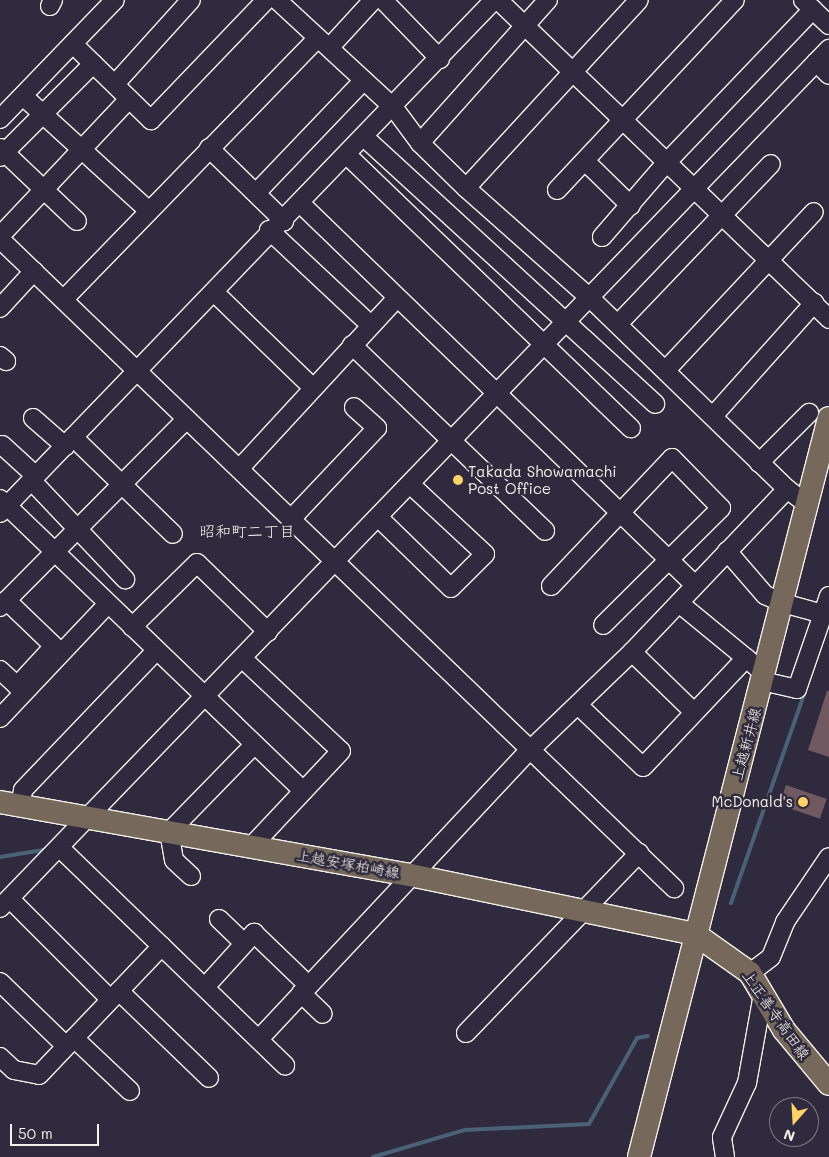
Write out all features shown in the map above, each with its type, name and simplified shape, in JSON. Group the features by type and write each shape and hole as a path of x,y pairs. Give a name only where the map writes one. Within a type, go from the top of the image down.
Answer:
{"main road":[{"name":"上越新井線","path":"639,1157 695,934 783,603 807,504 819,415"},
{"name":"上越安塚柏崎線","path":"10,804 410,875 588,909 695,934"},
{"name":"上正善寺高田線","path":"695,934 750,973 790,1038 829,1084"}],"street":[{"path":"0,119 115,0"},
{"path":"115,84 191,0"},
{"path":"73,44 151,120 266,0"},
{"path":"277,0 394,108 420,143 466,188 590,298 713,416 758,463 807,504"},
{"path":"64,299 209,148 372,0"},
{"path":"383,0 440,59"},
{"path":"303,790 107,605 54,551 2,506 34,478 277,226 301,204 394,108 494,0"},
{"path":"498,0 572,69 694,190 829,318"},
{"path":"420,143 548,0"},
{"path":"466,188 572,69 639,0"},
{"path":"557,190 735,0"},
{"path":"602,237 808,5 829,26"},
{"path":"209,1078 115,995 5,903 60,848 85,816 243,659 411,485 450,441 499,393 829,49"},
{"path":"816,62 829,75"},
{"path":"77,221 2,153 93,64"},
{"path":"256,193 364,80"},
{"path":"23,96 45,111 82,149 148,210"},
{"path":"129,99 82,149 45,193 0,238 240,468 528,752 639,853 674,888"},
{"path":"364,137 568,320 655,404"},
{"path":"209,148 256,193 277,226 364,319"},
{"path":"347,155 631,428"},
{"path":"585,161 631,206"},
{"path":"618,324 720,215 771,164"},
{"path":"301,204 397,298 622,511 695,585"},
{"path":"666,370 814,212"},
{"path":"0,308 34,271"},
{"path":"214,292 313,388"},
{"path":"240,468 397,298"},
{"path":"713,416 814,303"},
{"path":"352,345 545,531"},
{"path":"291,519 377,428 354,407"},
{"path":"758,463 819,415"},
{"path":"33,418 69,442 121,483 173,534"},
{"path":"0,670 17,686 54,646 5,596 54,551 187,419"},
{"path":"2,445 125,579"},
{"path":"551,586 672,458 721,508 602,625"},
{"path":"379,518 451,588 485,554 411,485"},
{"path":"259,1039 410,875 528,752 632,652 787,489"},
{"path":"727,551 765,595 783,603 823,614"},
{"path":"132,627 193,559 268,632"},
{"path":"679,603 746,658 763,677 797,689 829,596"},
{"path":"0,718 107,605"},
{"path":"10,804 156,651"},
{"path":"632,652 694,712"},
{"path":"578,706 643,767 746,658"},
{"path":"243,659 341,751 252,847"},
{"path":"191,876 174,860 169,832 254,745"},
{"path":"60,848 206,986 285,1065"},
{"path":"466,1033 588,909 639,853"},
{"path":"750,973 771,957 785,922 829,857"},
{"path":"219,919 244,943"},
{"path":"206,986 254,933 304,989 323,1014"},
{"path":"0,1057 14,1070 39,1075 162,946"},
{"path":"0,982 130,1092"},
{"path":"725,1157 722,1138 747,1083 764,994"}],"building":[{"path":"827,691 829,691 829,757 808,750"},
{"name":"McDonald's","path":"786,785 827,799 820,819 779,805"}],"waterway":[{"path":"731,903 805,692"},
{"path":"0,857 49,849"},
{"path":"373,1157 465,1130 589,1124 637,1038 648,1036"}],"place":[{"name":"Takada Showamachi Post Office","path":"458,480"},
{"name":"McDonald's","path":"803,802"}],"district":[{"name":"昭和町二丁目","path":"247,531"}]}
